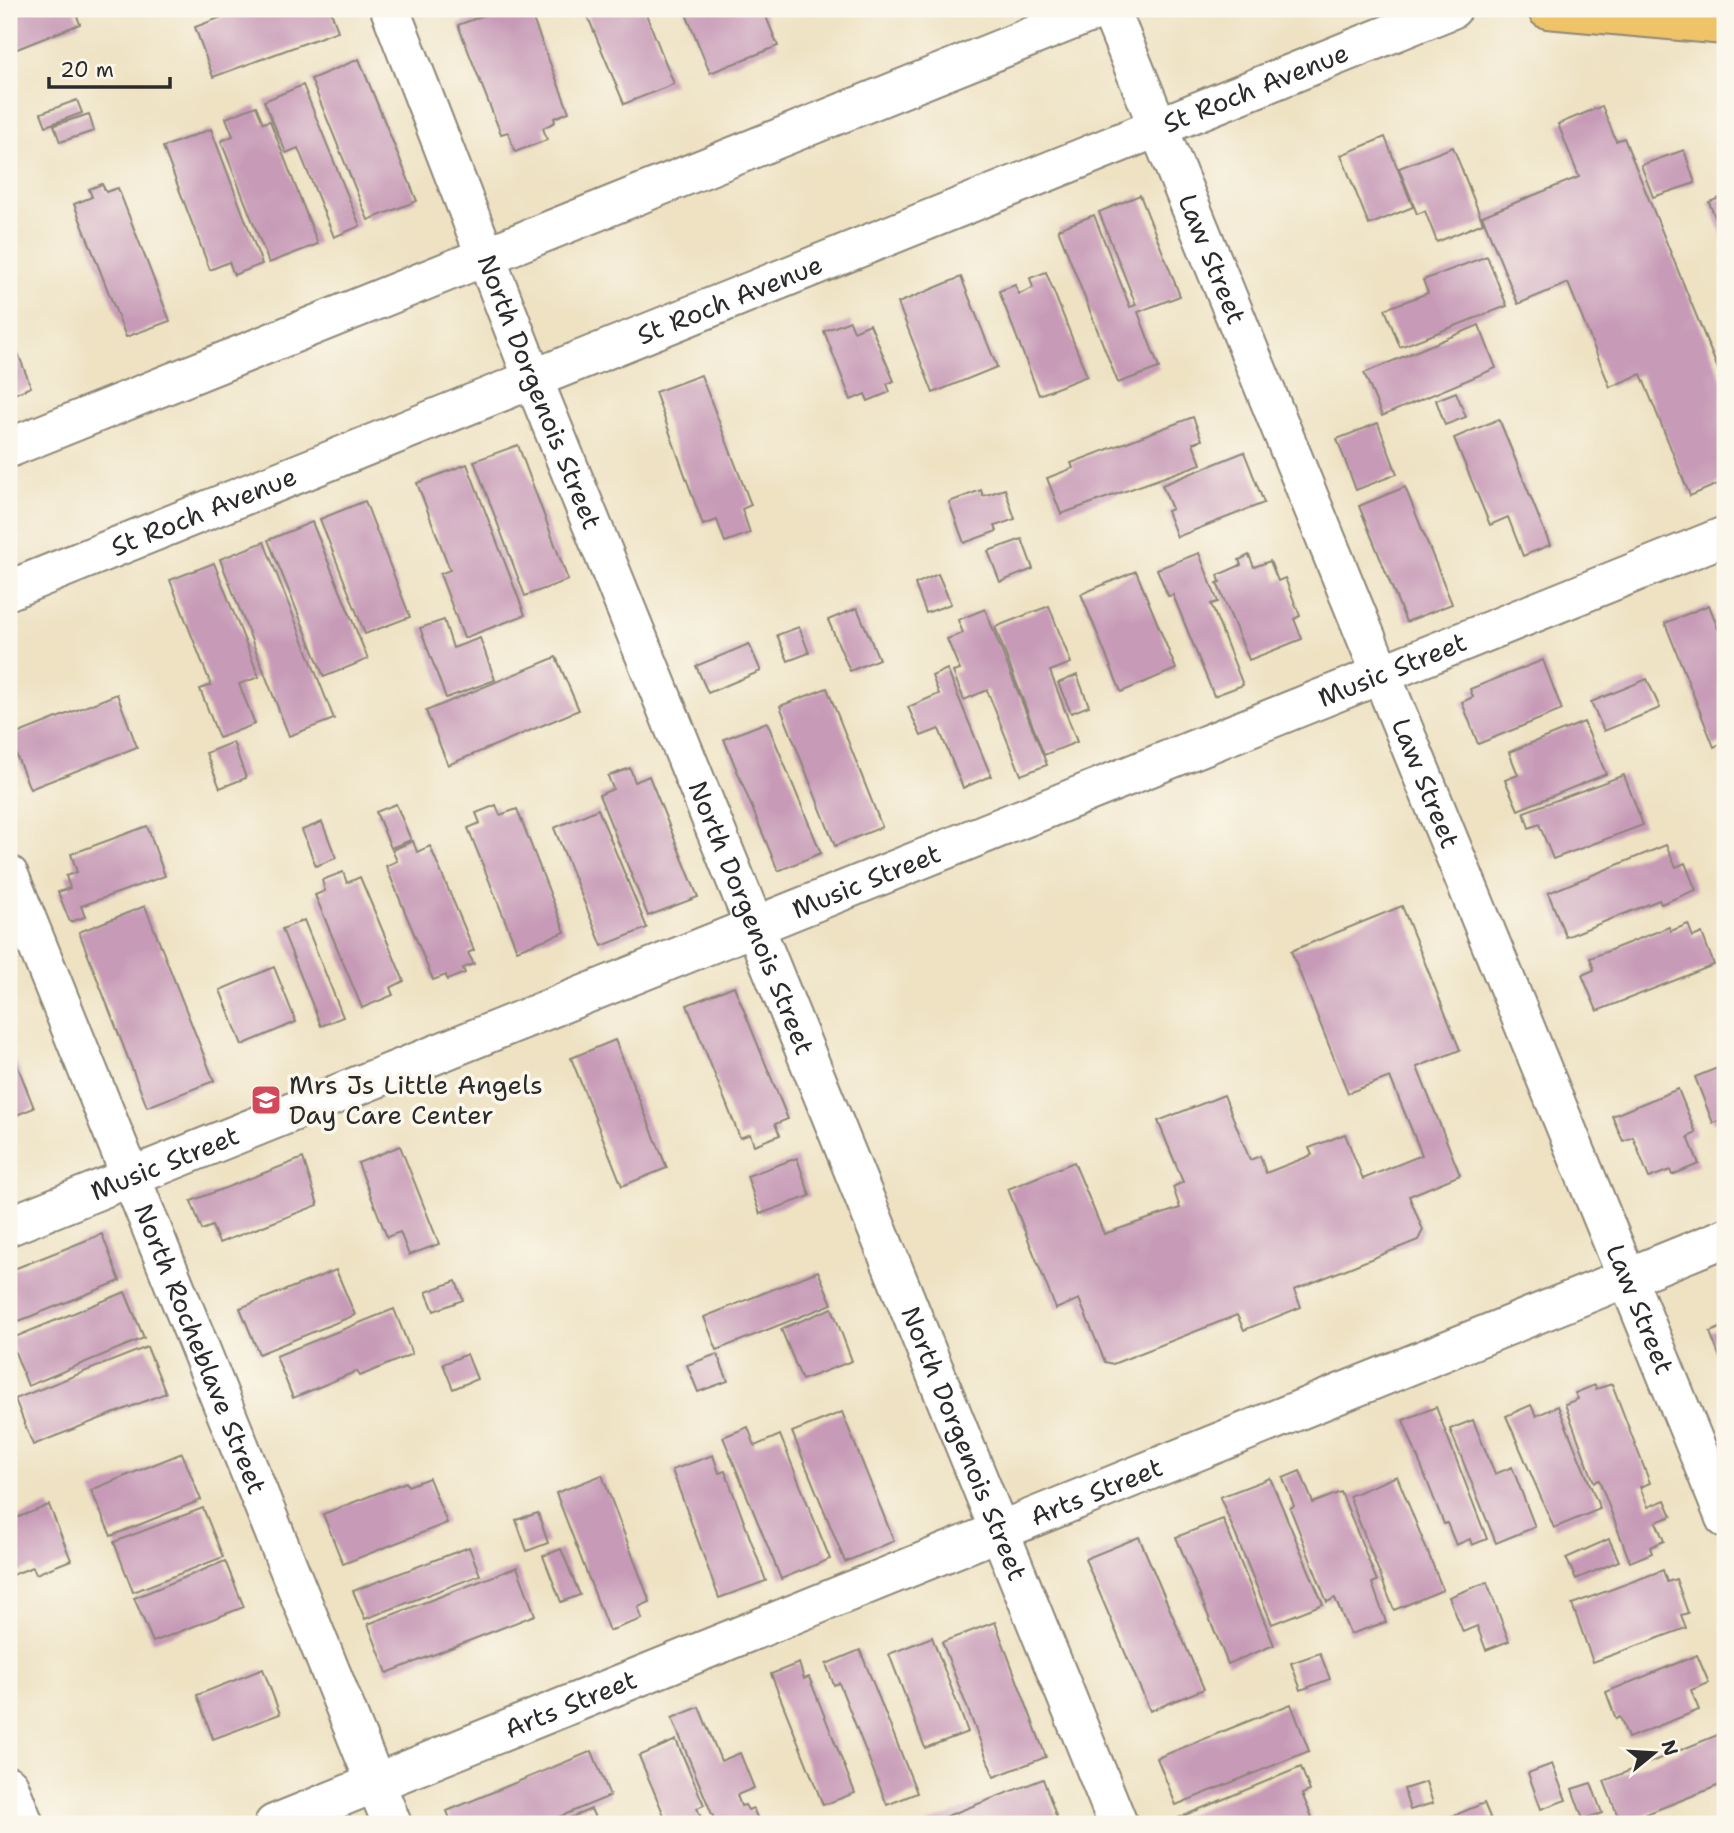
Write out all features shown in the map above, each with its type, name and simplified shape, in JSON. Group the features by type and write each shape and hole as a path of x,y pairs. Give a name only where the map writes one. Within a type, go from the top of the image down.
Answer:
{"highway":[{"path":"1547,9 1725,26"}],"street":[{"name":"North Dorgenois Street","path":"390,9 484,257 1118,1824"},
{"path":"9,448 1100,9"},
{"name":"Law Street","path":"1110,9 1725,1518"},
{"name":"St Roch Avenue","path":"9,590 1452,9"},
{"name":"Music Street","path":"9,1226 1725,536"},
{"name":"North Rocheblave Street","path":"9,875 392,1824"},
{"name":"Arts Street","path":"274,1824 1725,1238"},
{"path":"9,1786 24,1824"}],"building":[{"path":"19,9 74,9 80,24 12,51 9,14"},
{"path":"243,9 330,9 338,31 213,77 195,27"},
{"path":"501,9 529,9 569,112 554,118 555,122 543,128 547,140 515,152 508,132 501,134 458,25"},
{"path":"644,9 674,84 624,104 585,10"},
{"path":"684,9 763,9 778,46 710,73"},
{"path":"359,59 417,201 368,220 311,79"},
{"path":"303,85 360,226 334,237 298,148 286,153 264,101"},
{"path":"77,100 82,113 46,126 41,113"},
{"path":"256,106 263,123 270,121 318,244 269,263 221,141 233,136 226,118"},
{"path":"1602,106 1616,141 1624,138 1725,386 1725,481 1690,496 1641,374 1610,387 1568,283 1518,304 1482,216 1579,177 1558,124"},
{"path":"89,114 94,131 60,142 54,125"},
{"path":"211,129 262,264 234,275 229,262 210,270 163,147"},
{"path":"1385,137 1413,207 1369,225 1341,155"},
{"path":"1453,147 1483,223 1437,242 1425,211 1417,214 1399,168"},
{"path":"1684,150 1695,183 1653,197 1641,165"},
{"path":"102,184 106,192 118,188 170,321 126,337 74,204 92,197 89,189"},
{"path":"1140,195 1180,296 1138,312 1159,368 1118,383 1058,229 1094,215 1130,307 1136,305 1099,212"},
{"path":"1725,196 1725,242 1709,202"},
{"path":"1487,256 1507,306 1400,347 1385,309 1428,293 1423,280"},
{"path":"1046,272 1087,376 1039,395 999,291 1015,285 1019,294 1033,288 1030,278"},
{"path":"961,277 997,367 933,393 898,303"},
{"path":"850,321 854,331 870,324 894,381 887,384 890,392 868,401 865,394 851,400 824,331"},
{"path":"1479,325 1496,368 1382,416 1364,373"},
{"path":"9,330 31,387 9,396"},
{"path":"701,375 751,505 742,509 750,533 725,542 717,520 703,525 655,392"},
{"path":"1456,392 1466,417 1445,425 1436,400"},
{"path":"1193,417 1202,440 1193,443 1201,464 1061,514 1047,478 1073,468 1071,463"},
{"path":"1499,419 1550,545 1523,556 1508,517 1490,525 1454,438"},
{"path":"1378,423 1397,474 1356,490 1337,439"},
{"path":"518,445 568,580 525,596 474,461"},
{"path":"1244,452 1264,503 1177,537 1167,511 1172,509 1162,485"},
{"path":"467,464 525,615 464,638 440,574 450,570 417,483"},
{"path":"1405,487 1452,604 1406,622 1359,506"},
{"path":"1005,489 1015,519 995,526 997,531 964,543 949,502 981,490 983,496"},
{"path":"365,501 410,617 365,634 320,519"},
{"path":"312,522 368,659 324,677 268,540"},
{"path":"1022,539 1033,569 1000,582 988,551"},
{"path":"264,542 334,719 289,736 220,559"},
{"path":"1199,553 1218,602 1211,604 1243,685 1214,696 1173,595 1168,596 1157,569"},
{"path":"1249,555 1254,567 1270,561 1278,581 1285,578 1300,616 1294,619 1302,639 1249,660 1217,583 1220,582 1218,575 1241,565 1239,560"},
{"path":"214,563 259,677 239,684 255,724 219,738 200,689 211,685 170,580"},
{"path":"1136,571 1176,669 1121,692 1081,594"},
{"path":"938,574 951,604 926,613 915,584"},
{"path":"1709,605 1725,647 1725,742 1714,747 1665,623"},
{"path":"1049,606 1071,663 1050,671 1077,742 1044,755 995,627"},
{"path":"857,608 879,659 850,671 828,620"},
{"path":"985,609 1047,765 1021,775 987,690 964,700 953,672 960,670 947,639 963,633 958,620"},
{"path":"444,620 453,648 480,638 495,680 446,698 420,628"},
{"path":"799,627 809,653 788,661 777,635"},
{"path":"749,644 761,671 708,693 696,666"},
{"path":"556,657 579,710 448,765 426,711"},
{"path":"1543,660 1562,710 1478,744 1462,702 1473,697 1470,689"},
{"path":"947,669 991,776 963,788 939,729 921,736 908,707 939,694 932,676"},
{"path":"1077,675 1089,706 1071,713 1058,683"},
{"path":"1647,679 1660,708 1604,731 1591,702"},
{"path":"827,688 882,827 835,846 780,706"},
{"path":"117,694 137,747 30,789 9,737"},
{"path":"767,722 821,853 778,871 724,739"},
{"path":"1584,722 1606,774 1518,810 1505,780 1518,775 1509,752"},
{"path":"233,742 246,778 220,788 206,753"},
{"path":"630,768 635,782 649,776 698,897 648,916 599,795 613,789 608,776"},
{"path":"1624,775 1643,825 1553,859 1539,824 1529,828 1524,812"},
{"path":"396,804 411,840 391,848 376,812"},
{"path":"496,805 500,815 517,809 565,932 517,950 468,828 480,823 476,813"},
{"path":"598,809 647,928 602,946 554,828"},
{"path":"322,822 336,858 316,866 302,830"},
{"path":"147,826 165,876 81,906 85,917 70,922 58,892 70,888 66,876 77,872 71,854"},
{"path":"413,841 417,852 430,846 474,950 468,953 474,964 463,968 465,973 447,980 446,975 433,980 386,866 397,861 392,850"},
{"path":"1666,845 1676,867 1685,863 1696,890 1661,904 1659,900 1566,937 1548,893"},
{"path":"343,872 347,883 360,877 404,981 390,988 393,995 362,1008 315,895 325,891 322,880"},
{"path":"145,906 214,1081 147,1107 79,932"},
{"path":"1402,906 1460,1050 1417,1067 1460,1175 1409,1196 1423,1230 1418,1240 1294,1290 1301,1307 1244,1330 1237,1315 1113,1364 1105,1362 1079,1299 1056,1309 1008,1189 1074,1162 1104,1234 1180,1208 1173,1187 1183,1182 1158,1121 1224,1095 1250,1160 1260,1156 1266,1173 1312,1155 1309,1148 1345,1134 1363,1179 1422,1155 1390,1077 1348,1093 1291,951"},
{"path":"304,920 343,1017 321,1026 282,929"},
{"path":"1688,924 1693,937 1702,933 1714,965 1597,1011 1582,975 1594,970 1590,958 1669,927 1671,931"},
{"path":"274,967 296,1022 242,1045 220,990"},
{"path":"734,986 788,1119 775,1124 780,1135 754,1145 750,1134 740,1138 687,1005"},
{"path":"615,1040 667,1168 622,1186 571,1058"},
{"path":"16,1062 34,1108 9,1118 9,1065"},
{"path":"1725,1065 1725,1119 1713,1123 1695,1077"},
{"path":"1678,1089 1696,1133 1688,1137 1699,1164 1672,1175 1670,1170 1649,1178 1633,1137 1623,1141 1612,1116"},
{"path":"400,1146 439,1244 409,1255 400,1232 387,1237 358,1163"},
{"path":"303,1158 318,1205 219,1243 212,1226 202,1230 191,1201"},
{"path":"797,1158 810,1196 760,1214 747,1176"},
{"path":"102,1234 120,1281 9,1325 9,1271"},
{"path":"336,1270 355,1315 259,1354 240,1308"},
{"path":"818,1271 832,1304 717,1350 704,1317"},
{"path":"456,1281 463,1300 434,1311 426,1292"},
{"path":"125,1292 144,1338 28,1386 10,1339"},
{"path":"832,1308 852,1361 802,1380 781,1329"},
{"path":"394,1309 412,1354 360,1376 357,1371 293,1398 276,1356"},
{"path":"1725,1326 1725,1371 1710,1332"},
{"path":"147,1347 166,1393 33,1445 15,1399"},
{"path":"467,1354 477,1379 453,1389 443,1364"},
{"path":"717,1354 728,1381 698,1392 687,1365"},
{"path":"1612,1384 1650,1483 1640,1487 1648,1507 1665,1500 1672,1516 1656,1522 1664,1541 1650,1547 1652,1553 1630,1562 1599,1480 1594,1482 1565,1404 1578,1399 1575,1393 1595,1385 1596,1389"},
{"path":"1531,1405 1536,1416 1558,1406 1600,1509 1554,1528 1506,1416"},
{"path":"1436,1407 1487,1539 1472,1545 1470,1539 1456,1545 1447,1523 1444,1524 1403,1420"},
{"path":"842,1412 894,1541 845,1562 792,1432"},
{"path":"1473,1420 1495,1474 1512,1467 1535,1527 1496,1543 1450,1429"},
{"path":"748,1427 755,1446 780,1435 830,1559 781,1579 723,1437"},
{"path":"182,1453 201,1500 111,1536 91,1490"},
{"path":"713,1455 719,1473 725,1471 766,1581 719,1598 672,1470"},
{"path":"1300,1471 1313,1503 1341,1492 1377,1581 1372,1583 1386,1622 1350,1634 1335,1598 1327,1602 1290,1508 1294,1506 1283,1478"},
{"path":"602,1475 650,1602 638,1607 642,1619 609,1631 556,1493"},
{"path":"1397,1476 1443,1590 1394,1610 1349,1496"},
{"path":"429,1478 447,1523 343,1564 323,1514 406,1482 408,1486"},
{"path":"1270,1478 1323,1604 1272,1624 1220,1497"},
{"path":"49,1505 71,1560 36,1574 33,1567 9,1576 9,1521"},
{"path":"203,1508 223,1557 133,1592 114,1542"},
{"path":"538,1513 548,1543 527,1551 516,1520"},
{"path":"1223,1519 1274,1645 1228,1664 1176,1537"},
{"path":"1139,1537 1204,1689 1150,1711 1085,1559"},
{"path":"1609,1539 1619,1561 1576,1579 1566,1558"},
{"path":"469,1547 480,1575 365,1619 353,1591"},
{"path":"561,1549 580,1595 561,1602 543,1556"},
{"path":"225,1561 244,1607 153,1642 134,1598"},
{"path":"517,1567 535,1615 387,1673 368,1624"},
{"path":"1663,1570 1667,1582 1676,1579 1688,1613 1681,1615 1686,1628 1593,1662 1572,1604"},
{"path":"1487,1582 1509,1641 1486,1650 1477,1626 1463,1632 1449,1597"},
{"path":"995,1622 1046,1757 994,1777 942,1642"},
{"path":"932,1637 968,1732 925,1748 889,1654"},
{"path":"860,1650 917,1793 887,1805 839,1683 834,1685 826,1664"},
{"path":"1320,1653 1330,1679 1301,1690 1291,1663"},
{"path":"1697,1655 1709,1683 1691,1690 1699,1710 1628,1738 1620,1717 1616,1719 1606,1692"},
{"path":"799,1663 804,1679 809,1677 855,1793 823,1805 771,1674"},
{"path":"263,1669 280,1714 213,1739 197,1695"},
{"path":"1291,1704 1309,1751 1176,1805 1157,1758"},
{"path":"699,1707 721,1761 740,1753 754,1788 737,1795 741,1806 745,1805 748,1810 753,1808 760,1824 716,1824 672,1718"},
{"path":"1725,1732 1725,1783 1621,1824 1604,1781"},
{"path":"676,1740 704,1805 697,1808 702,1820 693,1824 673,1824 670,1818 666,1820 639,1756"},
{"path":"592,1751 610,1796 542,1824 452,1824 447,1811"},
{"path":"1552,1764 1566,1800 1541,1809 1528,1773"},
{"path":"1301,1767 1310,1791 1302,1794 1312,1817 1294,1824 1180,1824 1178,1818"},
{"path":"1043,1779 1059,1824 926,1824"},
{"path":"1426,1782 1433,1803 1410,1810 1404,1789"},
{"path":"1591,1783 1602,1813 1583,1819 1572,1789"},
{"path":"1484,1803 1493,1824 1450,1824 1448,1818"},
{"path":"591,1809 598,1824 556,1824"}],"place":[{"name":"Mrs Js Little Angels Day Care Center","path":"266,1100"}]}
